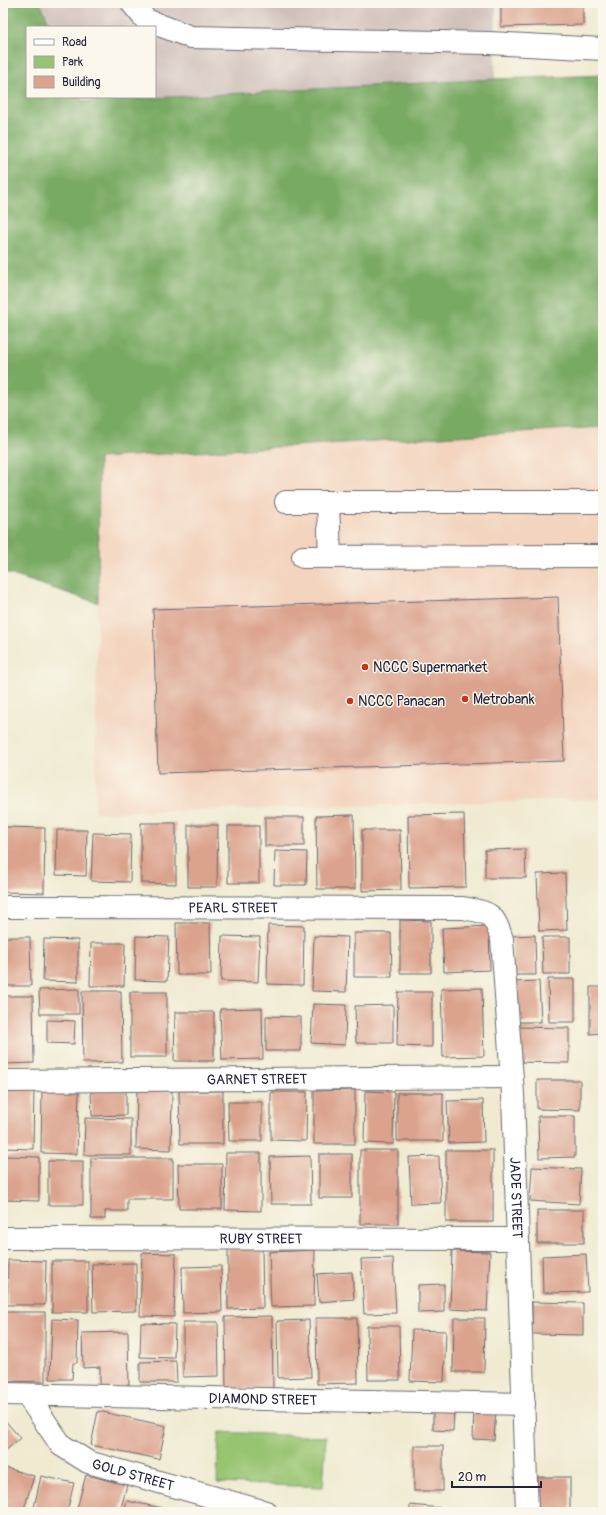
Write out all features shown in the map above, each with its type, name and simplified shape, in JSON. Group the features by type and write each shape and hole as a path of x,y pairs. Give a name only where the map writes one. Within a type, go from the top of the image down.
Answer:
{"street":[{"path":"132,3 146,20 191,37 488,43 603,49"},
{"path":"286,502 603,502"},
{"path":"328,502 330,557"},
{"path":"303,557 603,556"},
{"name":"PEARL STREET","path":"3,907 463,908"},
{"name":"JADE STREET","path":"463,908 486,912 496,922 502,939 512,1077 527,1512"},
{"name":"GARNET STREET","path":"3,1081 512,1077"},
{"name":"RUBY STREET","path":"3,1238 518,1239"},
{"name":"DIAMOND STREET","path":"3,1394 524,1404"},
{"name":"GOLD STREET","path":"27,1395 61,1444 88,1462 266,1512"}],"shaded area":[{"path":"40,3 496,3 495,79 156,98 156,26 51,26"},
{"path":"80,98 154,98 82,102"},
{"name":"NCCC Panacan","path":"603,427 603,799 95,813 99,458"}],"green space":[{"path":"3,3 40,3 51,26 26,26 26,98 81,98 83,102 495,79 603,75 603,427 99,458 98,603 3,572"},
{"path":"219,1432 326,1437 323,1487 217,1483"}],"building":[{"path":"501,3 583,3 583,25 501,27"},
{"path":"558,597 564,761 158,773 153,609"},
{"path":"464,814 466,887 409,888 408,815"},
{"path":"354,815 355,889 317,889 316,816"},
{"path":"265,817 304,817 304,846 265,846"},
{"path":"141,823 176,823 176,884 141,883"},
{"path":"188,825 218,825 217,887 188,887"},
{"path":"228,826 259,826 259,883 228,883"},
{"path":"3,827 45,828 44,893 3,892"},
{"path":"57,830 87,830 86,876 56,875"},
{"path":"362,830 400,830 401,890 362,891"},
{"path":"93,833 131,834 130,882 91,881"},
{"path":"525,849 526,878 485,878 485,850"},
{"path":"275,851 307,852 306,885 274,885"},
{"path":"565,873 567,930 539,931 537,874"},
{"path":"400,920 431,921 431,973 400,973"},
{"path":"176,923 210,923 211,975 177,975"},
{"path":"268,925 304,926 303,985 267,984"},
{"path":"489,926 490,970 444,972 442,928"},
{"path":"354,933 391,933 392,977 354,977"},
{"path":"535,935 536,975 512,975 512,936"},
{"path":"136,936 169,937 167,981 135,980"},
{"path":"222,936 260,937 258,982 221,981"},
{"path":"314,936 348,937 346,992 312,991"},
{"path":"3,937 30,937 31,986 3,986"},
{"path":"542,937 570,937 570,974 543,974"},
{"path":"44,939 78,940 78,982 43,981"},
{"path":"91,943 125,943 124,986 90,986"},
{"path":"548,979 575,979 575,1022 549,1022"},
{"path":"539,981 541,1022 514,1022 512,982"},
{"path":"590,987 603,987 603,1033 590,1034"},
{"path":"482,988 484,1056 443,1057 441,989"},
{"path":"79,989 79,1014 40,1014 39,990"},
{"path":"82,991 121,991 122,1062 83,1063"},
{"path":"130,992 167,992 167,1057 130,1057"},
{"path":"398,992 432,992 432,1047 397,1046"},
{"path":"3,996 33,996 34,1063 3,1064"},
{"path":"313,1004 346,1005 345,1045 311,1043"},
{"path":"393,1005 393,1043 356,1043 355,1006"},
{"path":"262,1008 263,1059 222,1060 220,1009"},
{"path":"175,1012 214,1012 214,1061 174,1061"},
{"path":"266,1016 301,1017 301,1051 266,1051"},
{"path":"47,1020 75,1021 74,1044 47,1043"},
{"path":"518,1027 569,1028 569,1063 518,1062"},
{"path":"537,1080 580,1080 580,1110 537,1109"},
{"path":"3,1087 34,1088 33,1149 3,1148"},
{"path":"91,1090 126,1090 126,1115 92,1116"},
{"path":"137,1090 172,1091 171,1150 136,1149"},
{"path":"355,1090 355,1144 314,1144 314,1091"},
{"path":"42,1091 79,1092 77,1154 41,1153"},
{"path":"179,1091 223,1091 223,1144 180,1144"},
{"path":"365,1091 394,1092 393,1144 364,1143"},
{"path":"271,1092 307,1092 306,1141 271,1140"},
{"path":"397,1093 443,1093 443,1141 397,1141"},
{"path":"483,1100 484,1142 449,1143 447,1101"},
{"path":"228,1102 262,1102 262,1141 229,1141"},
{"path":"538,1116 575,1116 575,1157 539,1158"},
{"path":"85,1118 131,1119 131,1155 84,1155"},
{"path":"360,1150 398,1150 398,1224 360,1224"},
{"path":"446,1150 493,1150 493,1222 446,1222"},
{"path":"226,1153 261,1153 261,1211 225,1210"},
{"path":"319,1154 352,1154 352,1198 319,1198"},
{"path":"4,1156 39,1157 39,1201 5,1200"},
{"path":"310,1156 311,1204 271,1204 270,1157"},
{"path":"439,1156 441,1203 411,1204 409,1157"},
{"path":"91,1158 173,1158 173,1199 127,1199 127,1211 105,1211 105,1219 91,1219"},
{"path":"48,1161 83,1161 83,1205 48,1205"},
{"path":"178,1164 222,1164 222,1209 179,1209"},
{"path":"532,1167 581,1169 579,1204 530,1201"},
{"path":"537,1210 584,1210 584,1243 537,1243"},
{"path":"262,1248 263,1308 228,1309 228,1249"},
{"path":"315,1250 314,1306 271,1307 269,1252"},
{"path":"452,1251 490,1252 487,1311 450,1309"},
{"path":"142,1253 176,1254 174,1317 140,1316"},
{"path":"586,1254 588,1292 543,1293 542,1256"},
{"path":"393,1258 396,1313 364,1314 361,1259"},
{"path":"8,1260 46,1261 45,1305 7,1305"},
{"path":"52,1261 88,1261 88,1312 52,1312"},
{"path":"136,1263 136,1311 93,1312 92,1264"},
{"path":"221,1266 222,1312 183,1313 182,1267"},
{"path":"352,1272 354,1299 319,1302 317,1274"},
{"path":"444,1284 444,1312 418,1313 418,1285"},
{"path":"532,1302 583,1303 583,1335 532,1334"},
{"path":"4,1312 45,1312 45,1382 3,1381"},
{"path":"272,1316 273,1388 226,1389 225,1317"},
{"path":"316,1318 357,1318 358,1383 317,1384"},
{"path":"454,1318 485,1318 484,1372 453,1372"},
{"path":"52,1319 78,1320 77,1363 73,1363 72,1379 50,1379"},
{"path":"309,1320 311,1377 278,1378 277,1321"},
{"path":"183,1322 218,1322 219,1376 183,1377"},
{"path":"141,1323 175,1324 174,1358 140,1357"},
{"path":"367,1326 399,1326 400,1380 368,1380"},
{"path":"412,1330 446,1331 444,1382 410,1381"},
{"path":"128,1332 129,1389 100,1389 100,1367 83,1368 82,1333"},
{"path":"176,1361 177,1382 140,1382 140,1362"},
{"path":"474,1407 496,1408 494,1440 473,1439"},
{"path":"433,1408 454,1408 453,1431 433,1430"},
{"path":"98,1411 166,1426 159,1459 91,1445"},
{"path":"3,1418 20,1438 3,1453"},
{"path":"414,1446 443,1446 443,1491 414,1491"},
{"path":"3,1467 34,1476 23,1512 3,1512"},
{"path":"86,1475 127,1485 120,1512 76,1512"},
{"path":"41,1476 74,1483 67,1512 33,1512"},
{"path":"538,1477 570,1477 570,1512 537,1512"},
{"path":"127,1501 162,1508 161,1512 124,1512"},
{"path":"410,1505 441,1508 440,1512 410,1512"}],"place":[{"name":"NCCC Supermarket","path":"365,667"},
{"name":"Metrobank","path":"465,699"},
{"name":"NCCC Panacan","path":"350,701"}]}
